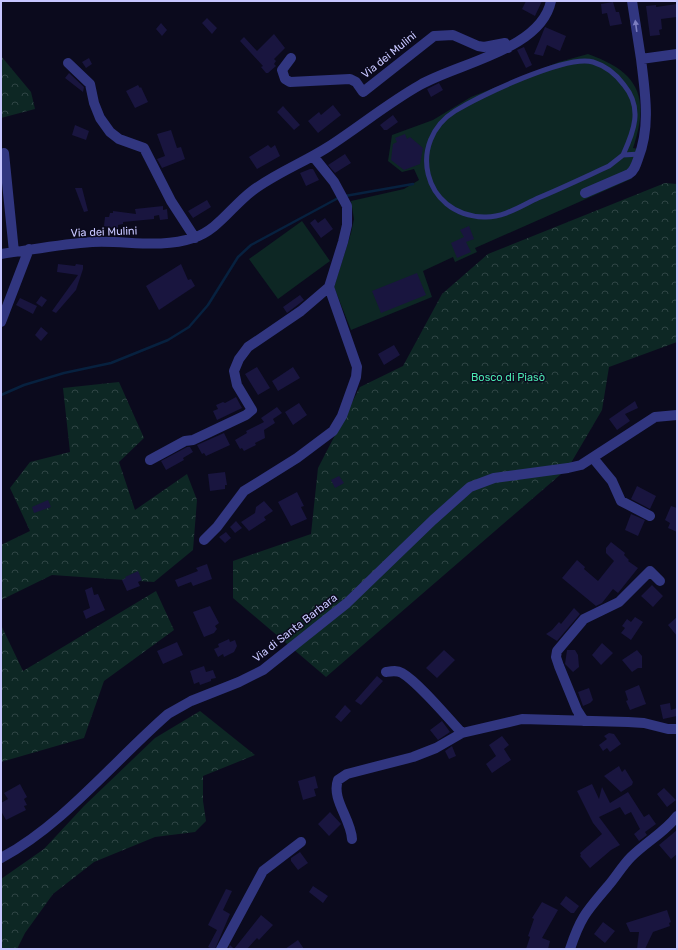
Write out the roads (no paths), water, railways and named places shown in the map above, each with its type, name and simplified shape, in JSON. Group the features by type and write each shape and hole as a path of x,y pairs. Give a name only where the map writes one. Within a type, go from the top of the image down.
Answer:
{"street":[{"name":"Via dei Mulini","path":"1,254 29,249 92,242 177,243 195,238 218,223 256,188 278,173 313,156 418,85 442,73 508,48 526,38 535,29 551,1"},
{"path":"585,193 632,172 645,138 647,113 632,1"},
{"name":"Via dei Mulini","path":"290,58 282,70 285,79 290,82 350,79 356,82 363,92 434,36 453,35 478,46 484,47 505,43 508,48"},
{"path":"640,55 677,54"},
{"path":"68,63 90,84 97,110 110,132 119,139 144,148 172,201 195,238"},
{"path":"4,153 14,252"},
{"path":"150,460 185,440 193,440 246,415 252,410 236,385 234,371 239,359 248,347 301,310 329,287 343,242 347,206 341,193 313,156"},
{"path":"1,322 29,249"},
{"path":"204,540 217,527 244,491 318,444 333,431 342,416 356,377 357,367 329,287"},
{"name":"Via di Santa Barbara","path":"1,858 21,847 44,830 168,714 191,701 239,682 263,670 347,603 442,511 470,487 494,478 568,468 581,464 593,458 644,422 655,417 677,415"},
{"path":"593,458 612,481 621,501 650,516"},
{"path":"584,721 577,710 559,666 556,657 557,651 584,619 619,602 650,571 660,581"},
{"path":"386,672 396,671 402,673 462,733"},
{"path":"352,838 351,831 337,796 335,786 338,780 348,774 389,765 419,755 436,748 462,733 522,719 644,723 668,729 677,729"},
{"path":"570,949 583,915 594,900 609,886 631,857 671,824 677,816"},
{"path":"220,949 263,871 301,842"}],"lane":[{"path":"623,155 634,129 636,114 628,89 607,68 592,62 576,61 560,64 472,100 446,117 436,127 427,157 427,173 433,188 441,201 452,209 472,216 486,217 509,212 602,169 623,155 640,154"}],"waterway":[{"path":"345,196 413,184"},
{"path":"1,395 24,385 64,373 111,363 168,340 189,327 208,305 238,257 251,245 340,197"}],"park label":[{"name":"Bosco di Piasò","path":"508,377"}]}
